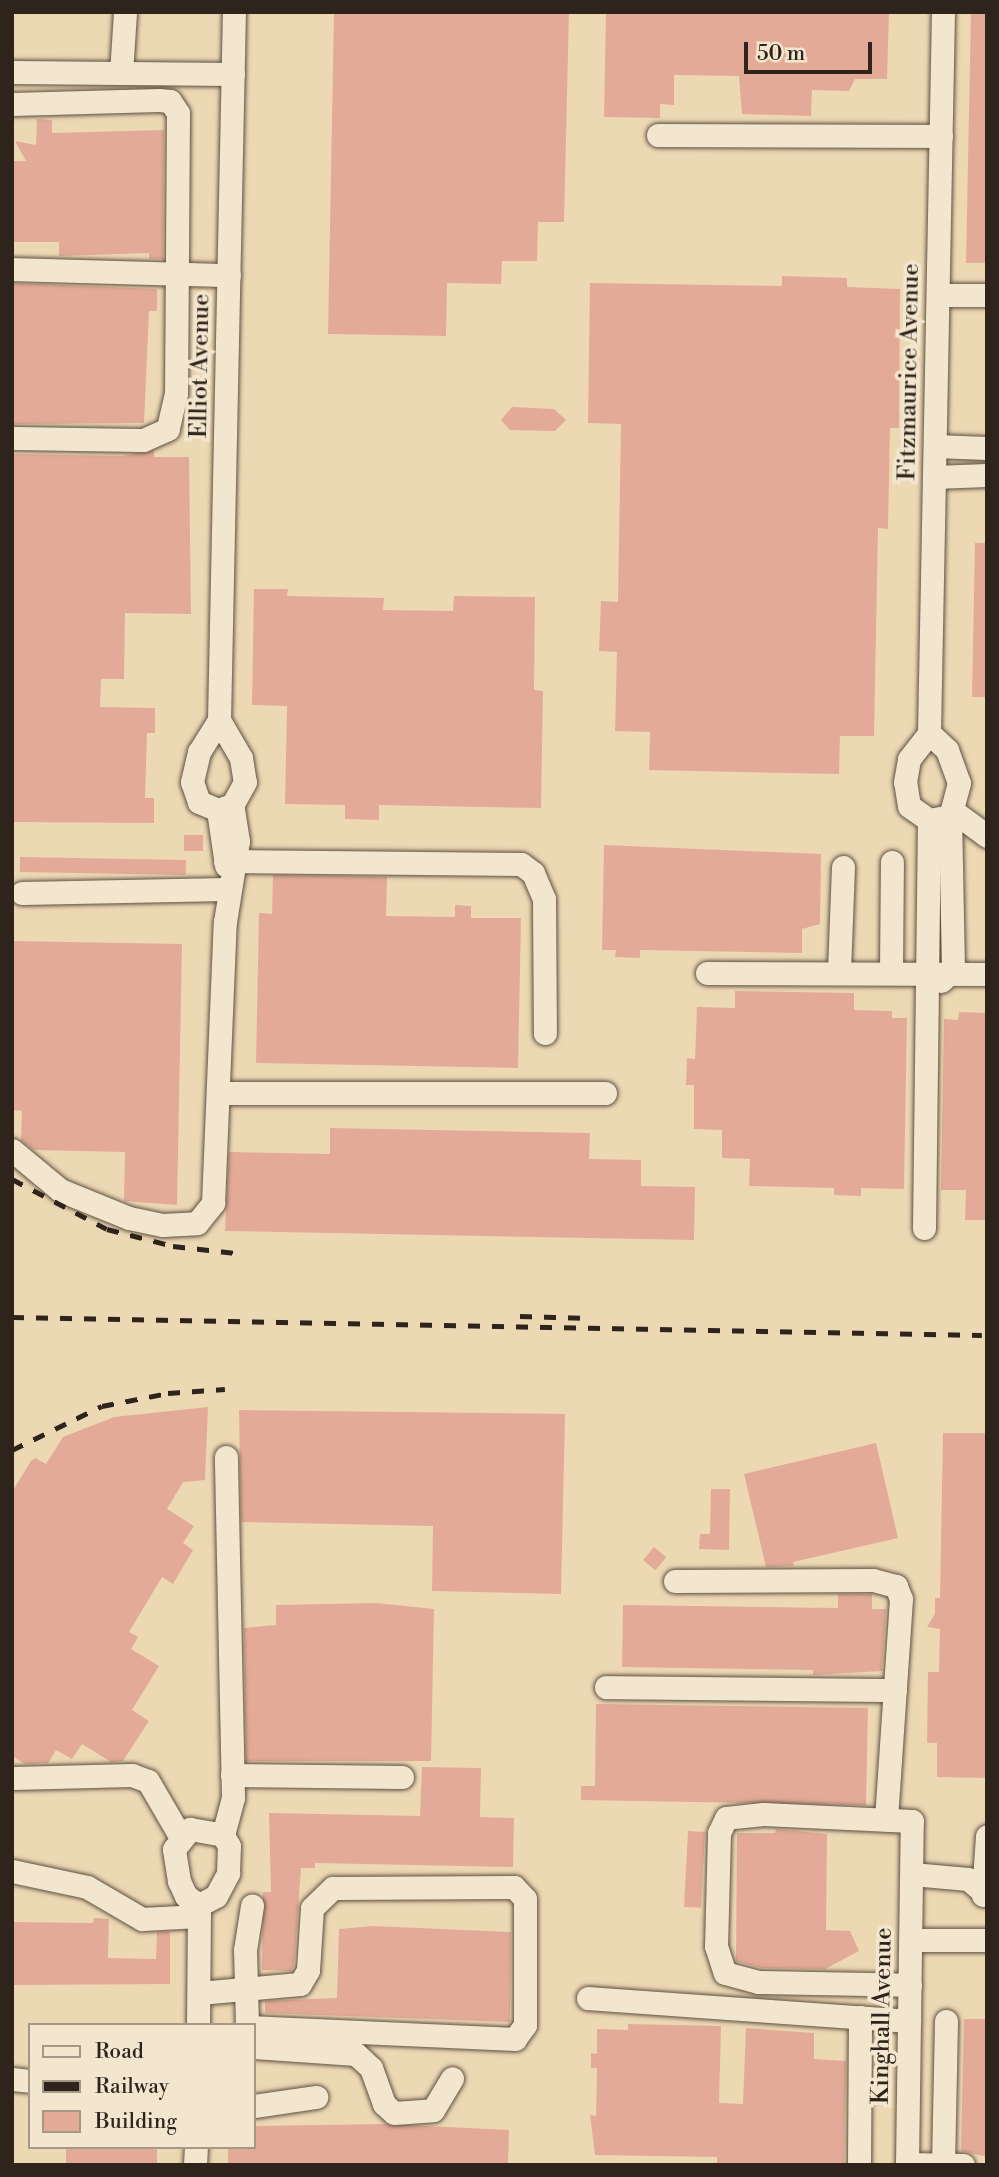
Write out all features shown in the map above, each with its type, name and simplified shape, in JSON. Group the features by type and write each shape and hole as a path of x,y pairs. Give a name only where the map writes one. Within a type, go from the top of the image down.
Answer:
{"street":[{"path":"121,73 125,12"},
{"name":"Elliot Avenue","path":"219,720 234,12"},
{"name":"Fitzmaurice Avenue","path":"929,733 943,12"},
{"path":"12,72 233,74"},
{"path":"12,104 159,100 176,106 178,274 176,393 168,429 143,440 12,438"},
{"path":"658,135 941,136"},
{"path":"12,269 229,275"},
{"path":"938,295 987,295"},
{"path":"935,446 987,448"},
{"path":"934,477 987,475"},
{"path":"219,720 244,771 242,792 225,808"},
{"path":"12,1150 60,1190 92,1206 162,1225 197,1223 218,1189 218,1093 229,871 239,829 225,808 200,802 192,782 199,752 219,720"},
{"path":"924,1228 926,970 944,815 956,770 947,750 929,733 909,759 905,782 909,806 944,815 987,836"},
{"path":"944,815 953,970"},
{"path":"891,971 892,862"},
{"path":"22,893 229,871 521,864 533,873 544,899 545,1033"},
{"path":"839,971 843,867"},
{"path":"926,994 953,970"},
{"path":"707,972 953,970 987,974"},
{"path":"218,1093 605,1093"},
{"path":"12,1871 87,1887 142,1919 199,1910 216,1896 228,1873 229,1846 223,1835 232,1775 226,1457"},
{"path":"675,1581 873,1580 896,1586 901,1599 886,1819 726,1818 719,1833 716,1946 719,1962 734,1979 910,1984"},
{"path":"606,1687 895,1690"},
{"path":"12,1778 132,1775 148,1781 180,1836"},
{"path":"232,1775 402,1777"},
{"name":"Kinghall Avenue","path":"886,1819 912,1821 907,2165"},
{"path":"198,2023 199,1910 186,1896 174,1863 180,1836 190,1829 223,1835"},
{"path":"985,1895 987,1836"},
{"path":"912,1872 968,1879 985,1895"},
{"path":"199,1993 245,1990 306,1979 312,1908 333,1888 514,1887 525,1899 525,2025 515,2039 256,2027"},
{"path":"247,2023 245,1990 252,1906"},
{"path":"911,1940 987,1940"},
{"path":"588,1998 909,2021"},
{"path":"859,2165 860,2017"},
{"path":"943,2165 946,2021"},
{"path":"256,2047 356,2054 371,2068 384,2104 394,2113 433,2110 452,2078"},
{"path":"256,2106 316,2097"},
{"path":"907,2165 962,2165"}],"building":[{"path":"334,12 569,12 564,222 538,222 537,261 502,261 501,284 447,283 446,336 328,334"},
{"path":"606,12 889,12 887,79 855,79 849,91 812,90 811,116 742,114 739,76 674,75 674,105 660,104 660,118 604,117"},
{"path":"971,12 987,12 987,263 966,263"},
{"path":"37,119 52,120 52,133 164,130 163,259 149,259 149,253 59,256 59,242 12,242 12,161 26,161 15,141 36,145"},
{"path":"782,276 847,278 847,287 900,289 899,428 890,428 888,529 878,528 874,736 840,736 839,774 649,770 650,732 615,731 617,652 599,651 601,601 618,602 621,424 588,423 590,283 782,286"},
{"path":"12,283 157,289 157,311 149,311 144,423 12,424"},
{"path":"512,407 554,409 566,420 555,431 510,430 501,420"},
{"path":"154,450 154,457 189,457 191,614 125,613 124,679 101,679 100,707 155,708 155,733 147,733 145,798 154,798 154,823 12,822 12,454 123,456"},
{"path":"975,543 987,543 987,697 972,697"},
{"path":"254,589 288,589 287,596 384,598 383,610 453,611 454,596 535,597 534,690 543,691 541,808 379,805 379,820 345,819 345,805 285,804 287,706 252,705"},
{"path":"184,835 203,835 203,851 184,851"},
{"path":"604,845 821,854 820,924 802,929 802,953 640,950 640,958 615,957 616,950 602,950"},
{"path":"20,857 186,860 186,875 20,872"},
{"path":"273,875 387,877 386,916 455,917 455,905 471,906 471,918 521,918 518,1068 256,1063 259,913 272,914"},
{"path":"12,941 182,944 177,1205 124,1201 125,1152 34,1150 21,1140 22,1111 12,1110"},
{"path":"735,991 854,993 854,1010 892,1011 892,1018 907,1018 904,1189 861,1188 861,1196 834,1195 834,1188 749,1186 750,1159 722,1158 722,1130 694,1129 694,1085 686,1085 687,1058 695,1059 697,1007 735,1008"},
{"path":"959,1012 987,1013 987,1220 965,1220 966,1190 941,1190 944,1019 958,1020"},
{"path":"330,1128 590,1133 589,1159 641,1160 641,1186 695,1187 694,1240 225,1231 229,1152 330,1154"},
{"path":"208,1407 205,1480 183,1482 167,1509 194,1526 183,1543 193,1550 173,1584 162,1577 129,1632 138,1637 131,1649 159,1666 132,1710 149,1721 123,1761 111,1762 82,1744 72,1759 56,1750 48,1763 25,1764 12,1756 12,1492 31,1461 35,1458 46,1464 63,1437 114,1417"},
{"path":"239,1410 565,1414 561,1594 432,1591 433,1526 241,1522"},
{"path":"943,1433 987,1433 987,1778 937,1777 937,1743 927,1743 928,1672 939,1672 940,1629 927,1627 935,1614 935,1598 940,1598"},
{"path":"876,1443 898,1538 793,1562 794,1566 766,1567 744,1474"},
{"path":"711,1489 730,1489 729,1550 699,1549 700,1534 710,1534"},
{"path":"654,1547 666,1557 655,1570 643,1560"},
{"path":"838,1594 872,1594 872,1609 886,1609 882,1671 813,1675 813,1670 622,1667 623,1605 838,1608"},
{"path":"376,1603 434,1609 431,1761 246,1761 244,1628 276,1625 276,1605"},
{"path":"596,1704 868,1708 866,1805 581,1800 581,1786 595,1786"},
{"path":"422,1767 481,1768 480,1817 514,1818 513,1867 315,1863 315,1868 301,1868 294,1966 291,1971 262,1970 263,1892 271,1892 269,1813 420,1816"},
{"path":"776,1829 827,1834 826,1930 850,1931 859,1951 825,1969 761,1968 736,1961 737,1833 775,1833"},
{"path":"688,1831 705,1832 701,1908 684,1907"},
{"path":"94,1918 109,1919 108,1958 156,1959 157,1932 170,1932 170,1984 12,1985 12,1922 93,1923"},
{"path":"373,1926 511,1932 510,2022 265,2013 265,2001 337,1998 339,1929"},
{"path":"964,2019 987,2019 987,2157 961,2151"},
{"path":"628,2024 721,2026 719,2103 743,2104 746,2028 814,2033 814,2059 846,2061 844,2165 717,2165 717,2157 595,2155 590,2115 596,2116 597,2068 591,2068 591,2053 597,2054 597,2029 628,2030"},
{"path":"385,2124 509,2130 508,2165 228,2165 228,2149 256,2149 256,2126"},
{"path":"66,2149 157,2149 157,2165 66,2165"}],"railway":[{"path":"12,1179 107,1229 173,1246 236,1253"},
{"path":"520,1316 590,1318"},
{"path":"12,1317 982,1335"},
{"path":"12,1450 102,1406 168,1393 225,1389"}]}
